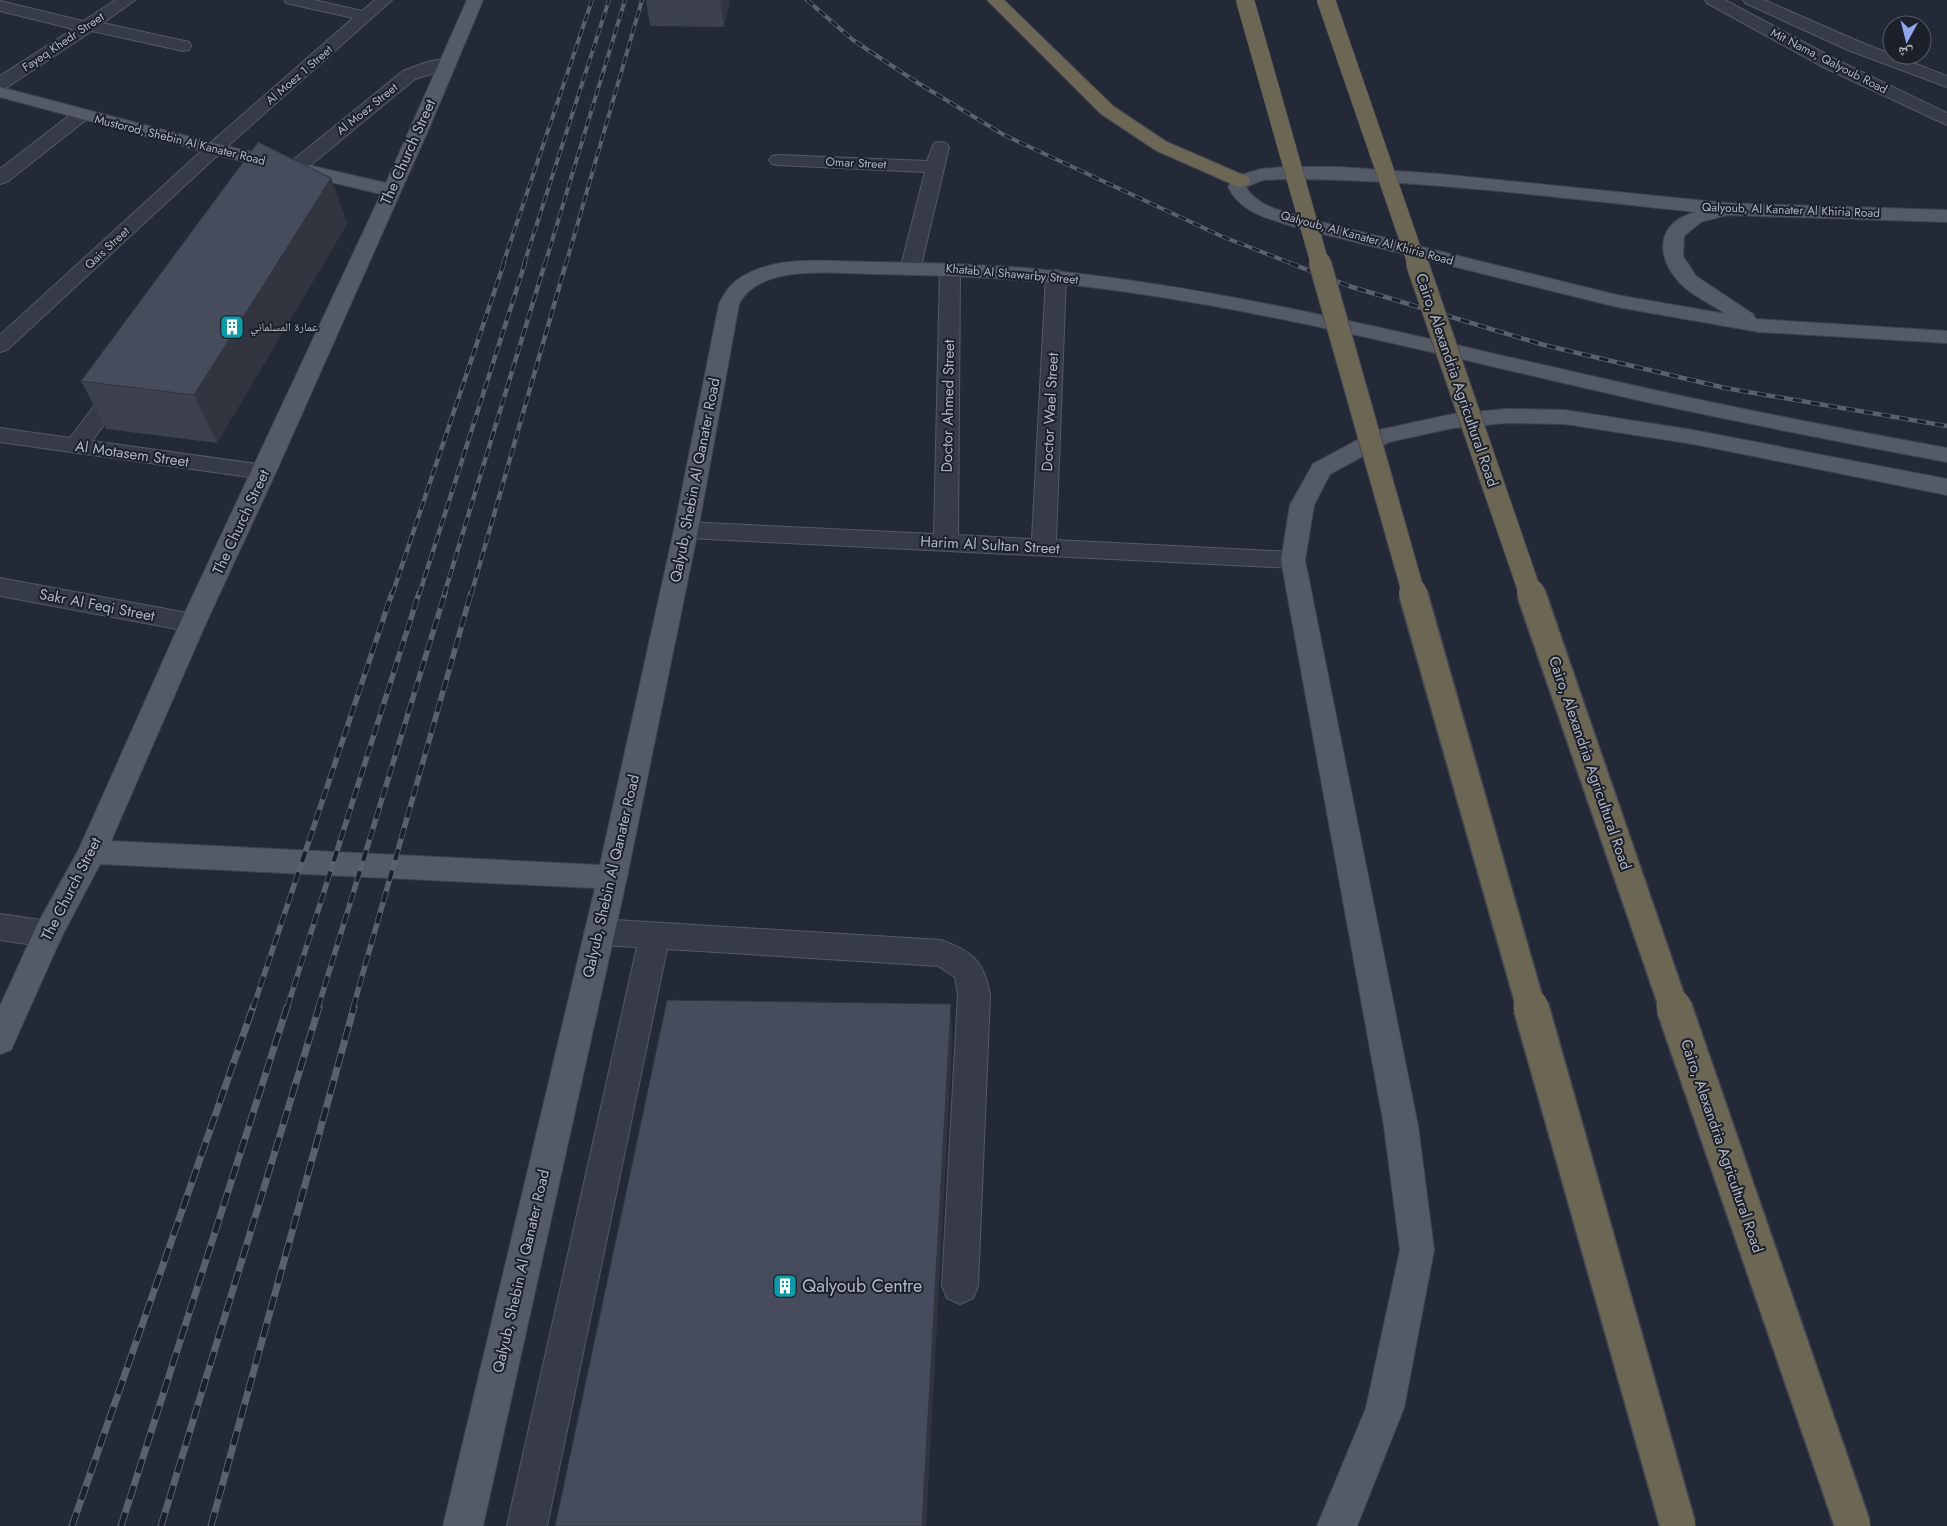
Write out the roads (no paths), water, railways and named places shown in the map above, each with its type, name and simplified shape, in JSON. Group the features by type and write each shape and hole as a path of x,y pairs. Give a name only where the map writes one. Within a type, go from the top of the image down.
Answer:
{"highway":[{"path":"995,0 1107,110 1161,146 1241,181"},
{"path":"1245,0 1678,1526"},
{"name":"Cairo, Alexandria Agricultural Road","path":"1326,0 1853,1526"}],"main road":[{"name":"The Church Street","path":"0,1040 48,934 92,852 193,623 264,472 475,0"},
{"name":"Mustorod, Shebin Al Kanater Road","path":"0,92 214,150 284,173 390,190"},
{"name":"Qalyoub, Al Kanater Al Khiria Road","path":"1947,216 1726,210 1449,181 1339,173 1261,175 1241,181 1237,187 1240,197 1252,205 1302,223 1617,301 1758,326 1947,337"},
{"path":"1726,210 1694,218 1674,234 1673,256 1688,280 1758,326"},
{"name":"Khatab Al Shawarby Street","path":"798,269 911,266 1056,276 1284,313 1607,386 1868,441 1947,455"},
{"name":"Qalyub, Shebin Al Qanater Road","path":"463,1526 612,877 686,530 729,304 736,290 752,279 774,271 798,269"},
{"path":"1337,1526 1385,1408 1417,1250 1401,1126 1293,560 1302,505 1321,469 1382,436 1453,421 1506,416 1564,417 1693,437 1947,487"},
{"path":"92,852 612,877"}],"street":[{"name":"Fayeq Khedr Street","path":"0,84 127,0"},
{"path":"292,0 365,16"},
{"name":"Al Moez 1 Street","path":"214,150 384,0"},
{"name":"Mit Nama, Qalyoub Road","path":"1713,0 1830,63 1947,120"},
{"name":"Mit Nama, Qalyoub Road","path":"1751,0 1854,46 1947,82"},
{"path":"0,6 182,46"},
{"name":"Al Moez Street","path":"284,173 409,75 447,63"},
{"path":"0,178 81,115"},
{"path":"911,266 940,146"},
{"name":"Qais Street","path":"0,346 214,150"},
{"name":"Omar Street","path":"778,160 934,167"},
{"name":"Doctor Ahmed Street","path":"946,542 950,269"},
{"name":"Doctor Wael Street","path":"1044,547 1056,276"},
{"path":"76,446 130,374"},
{"name":"Al Motasem Street","path":"0,435 264,472"},
{"name":"Harim Al Sultan Street","path":"686,530 1293,560"},
{"name":"Sakr Al Feqi Street","path":"0,587 193,623"},
{"path":"0,927 48,934"},
{"path":"599,932 941,953 960,960 972,976 974,995 960,1286"},
{"path":"527,1526 655,936"}],"railway":[{"path":"503,264 592,0"},
{"path":"524,264 609,0"},
{"path":"545,264 625,0"},
{"path":"566,264 642,0"},
{"path":"807,0 853,40 918,83 1004,135 1221,236 1293,264"},
{"path":"392,595 504,263"},
{"path":"419,595 525,263"},
{"path":"444,595 545,263"},
{"path":"471,595 566,263"},
{"path":"1290,263 1349,286 1544,345 1725,388 1947,426"},
{"path":"253,1008 392,593"},
{"path":"287,1008 419,593"},
{"path":"318,1008 445,593"},
{"path":"353,1008 471,593"},
{"path":"72,1526 253,1007"},
{"path":"121,1526 287,1007"},
{"path":"161,1526 319,1007"},
{"path":"211,1526 354,1007"}],"place":[{"name":"عمارة المسلماني","path":"232,327"},
{"name":"Qalyoub Centre","path":"785,1286"}]}
